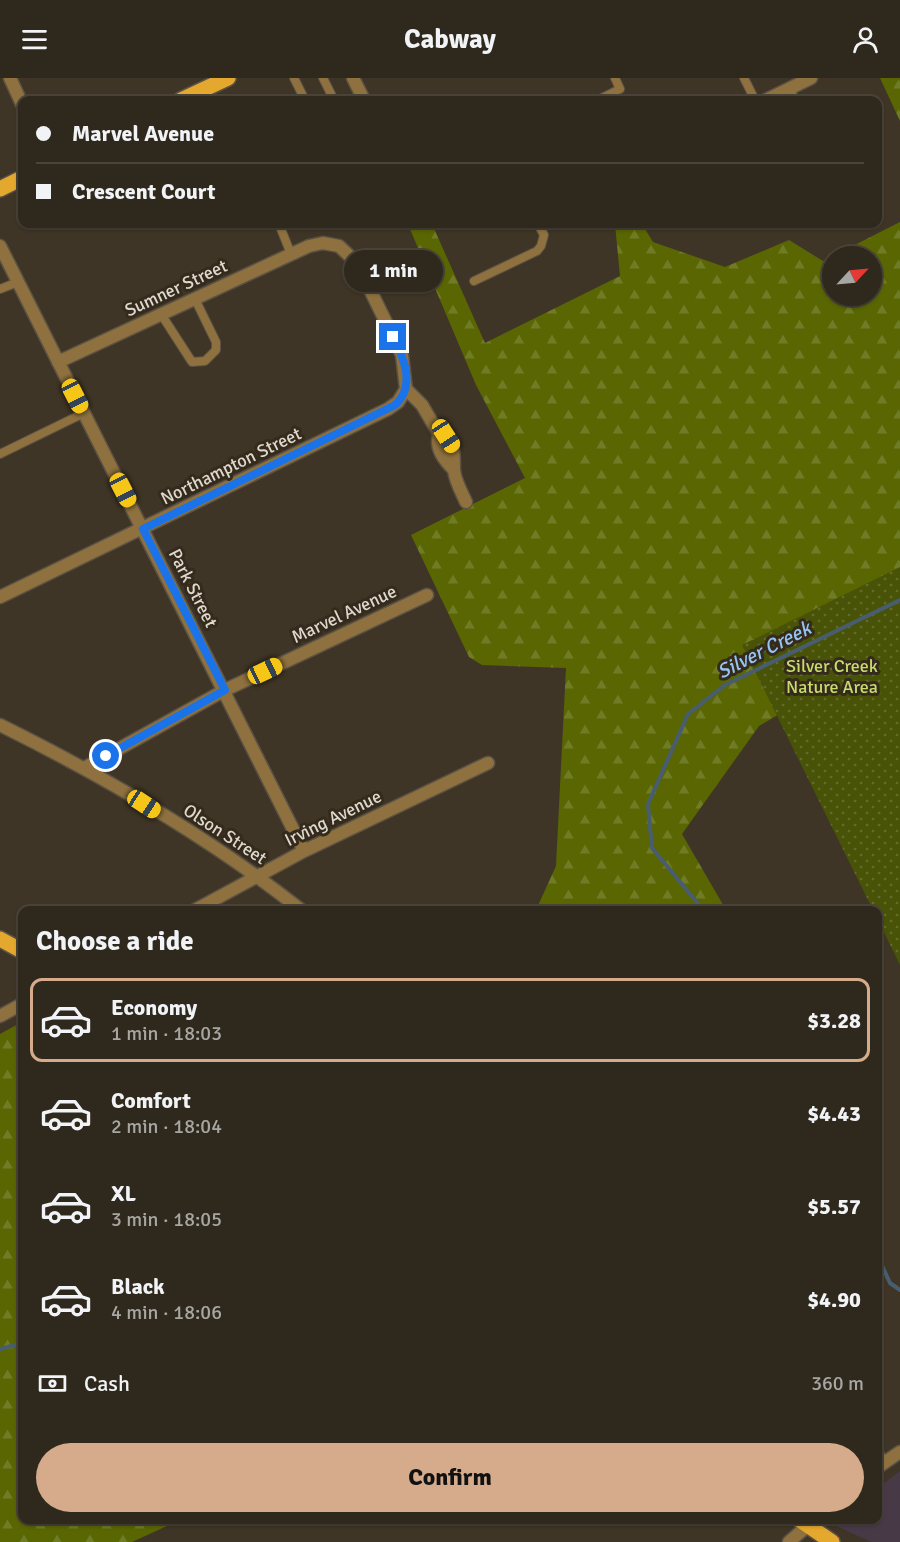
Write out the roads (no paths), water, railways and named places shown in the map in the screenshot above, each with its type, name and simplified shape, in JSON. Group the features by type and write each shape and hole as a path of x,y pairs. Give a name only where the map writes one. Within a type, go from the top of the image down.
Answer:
{"main road":[{"path":"190,96 228,78"},
{"path":"0,189 18,180"},
{"path":"0,939 18,949"},
{"path":"809,1524 831,1542"}],"street":[{"path":"10,78 18,96"},
{"path":"353,78 362,96"},
{"path":"792,95 811,78"},
{"name":"Sumner Street","path":"58,362 291,254 323,243 339,246 357,263 402,355 406,388"},
{"name":"Park Street","path":"0,246 304,851"},
{"path":"406,388 428,414 439,434 446,436 453,448 456,458 454,470 466,502"},
{"name":"Northampton Street","path":"0,597 388,409 398,402 406,388"},
{"name":"Marvel Avenue","path":"86,767 225,690 427,595"},
{"name":"Olson Street","path":"0,725 86,767 258,876 295,906"},
{"name":"Irving Avenue","path":"202,906 304,851 488,763"},
{"path":"0,1016 18,1006"},
{"path":"882,1463 900,1452"},
{"path":"789,1542 805,1524"}],"lane":[{"path":"294,78 303,96"},
{"path":"323,78 332,96"},
{"path":"606,96 620,89 615,78"},
{"path":"744,78 753,96"},
{"path":"281,228 291,254"},
{"path":"474,281 537,251 544,235 540,228"},
{"path":"0,289 18,282"},
{"path":"161,315 192,363 205,361 216,350 216,342 195,298"},
{"path":"0,454 84,413"}],"waterway":[{"name":"Silver Creek","path":"700,906 652,848 648,804 688,714 725,685 900,600"},
{"name":"Silver Creek","path":"882,1266 890,1283 900,1290"},
{"path":"0,1349 18,1344"}],"park label":[{"name":"Silver Creek Nature Area","path":"832,676"}]}
